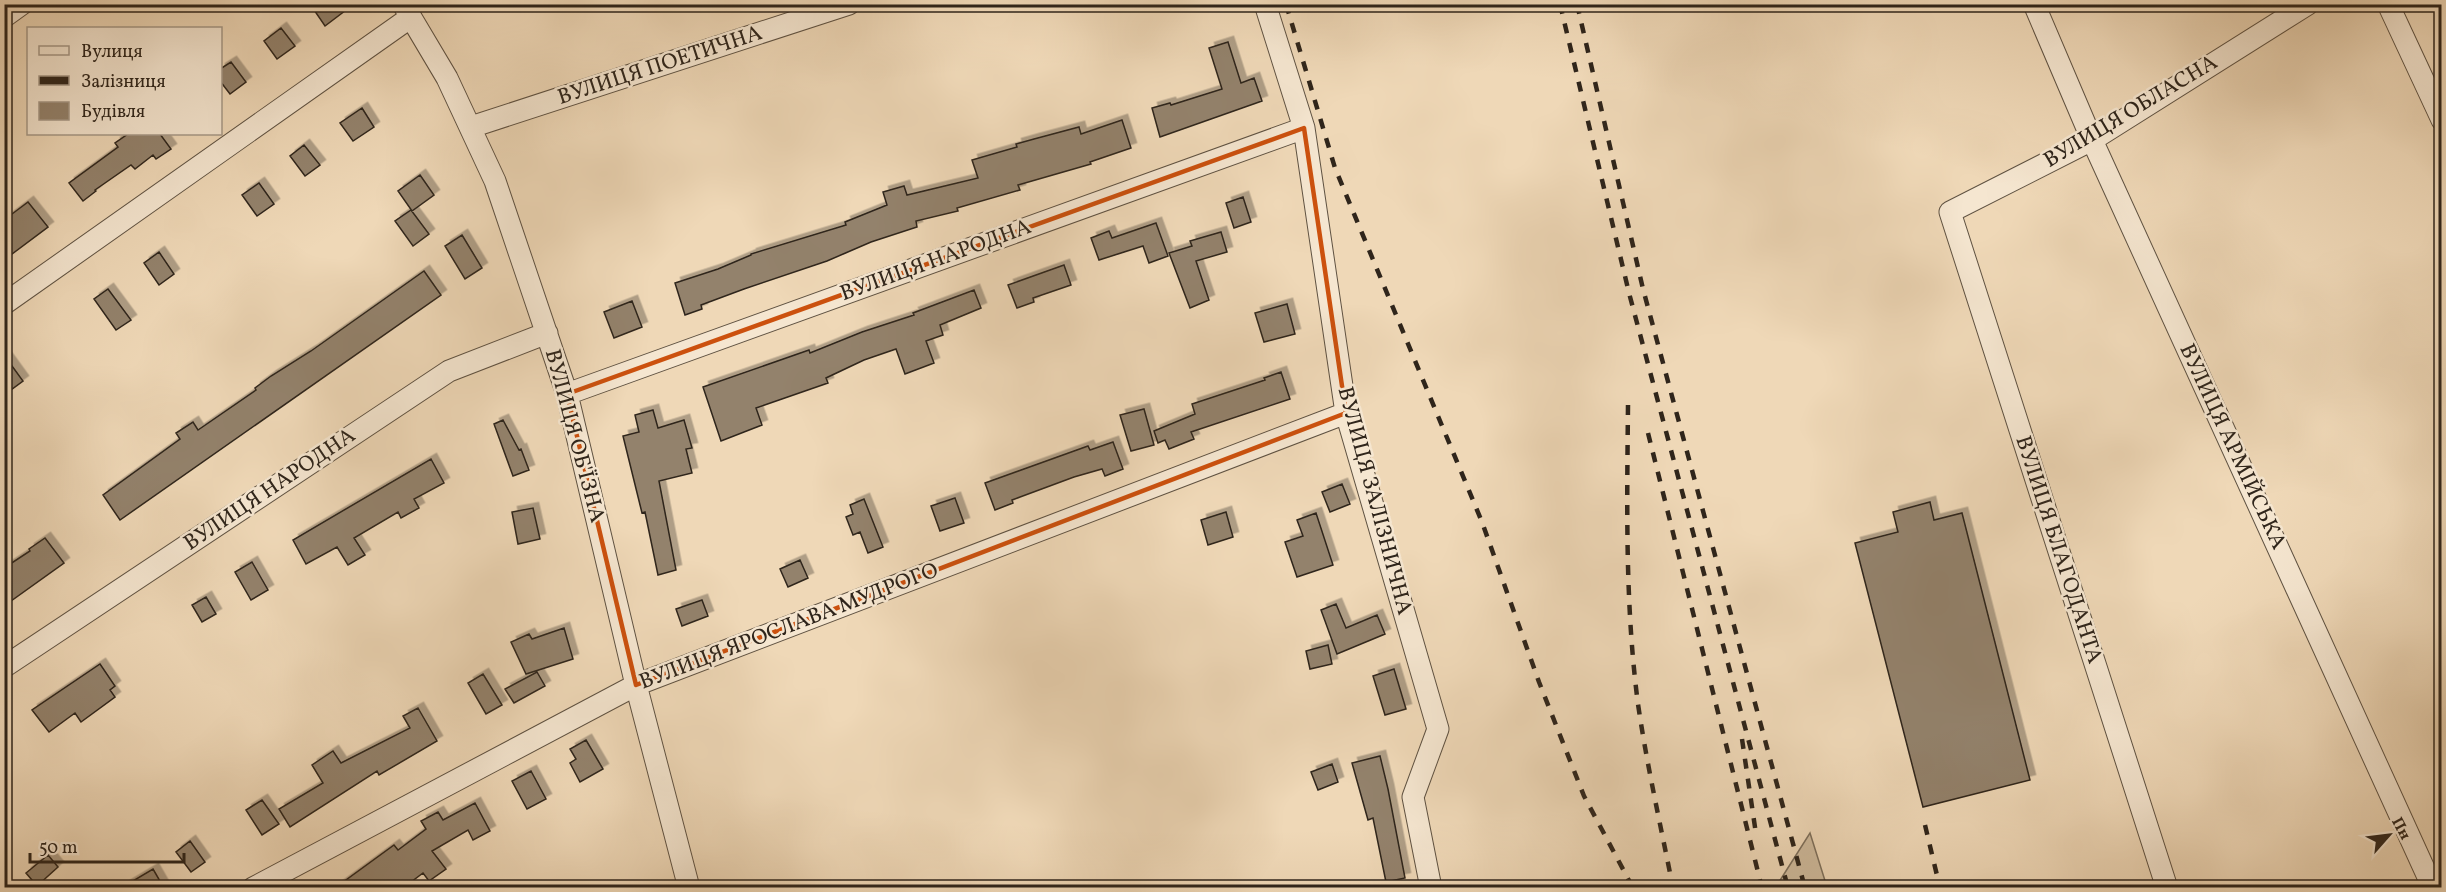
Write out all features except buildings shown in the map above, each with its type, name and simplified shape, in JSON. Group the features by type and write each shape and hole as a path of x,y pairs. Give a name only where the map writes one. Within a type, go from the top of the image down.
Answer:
{"street":[{"path":"4,17 22,4"},
{"name":"ВУЛИЦЯ ПОЕТИЧНА","path":"471,127 849,4"},
{"name":"ВУЛИЦЯ ЗАЛІЗНИЧНА","path":"1265,4 1304,128 1346,413 1438,729 1413,797 1431,888"},
{"name":"ВУЛИЦЯ АРМІЙСЬКА","path":"2034,4 2092,140 2433,888"},
{"name":"ВУЛИЦЯ ОБЛАСНА","path":"1950,212 2092,140 2308,4"},
{"path":"2388,4 2442,120"},
{"path":"4,304 407,11"},
{"name":"ВУЛИЦЯ ОБ'ЇЗНА","path":"407,11 447,78 495,181 567,394 636,685 689,888"},
{"name":"ВУЛИЦЯ НАРОДНА","path":"567,394 1304,128"},
{"name":"ВУЛИЦЯ БЛАГОДАНТА","path":"1950,212 2167,888"},
{"name":"ВУЛИЦЯ НАРОДНА","path":"4,667 449,371 547,333"},
{"name":"ВУЛИЦЯ ЯРОСЛАВА МУДРОГО","path":"253,888 636,685 1346,413"}],"highlighted area":[{"path":"1304,128 1346,413 636,685 567,394"}],"shaded area":[{"path":"1810,833 1827,887 1780,887 1779,882"}],"railway":[{"path":"1286,4 1335,168 1482,522 1539,682 1584,796 1633,888"},
{"path":"1560,4 1629,293 1788,888"},
{"path":"1577,4 1643,289 1805,888"},
{"path":"1628,405 1628,555 1634,667 1646,750 1673,888"},
{"path":"1648,433 1762,888"},
{"path":"1742,739 1756,834"},
{"path":"1925,825 1940,888"}]}
